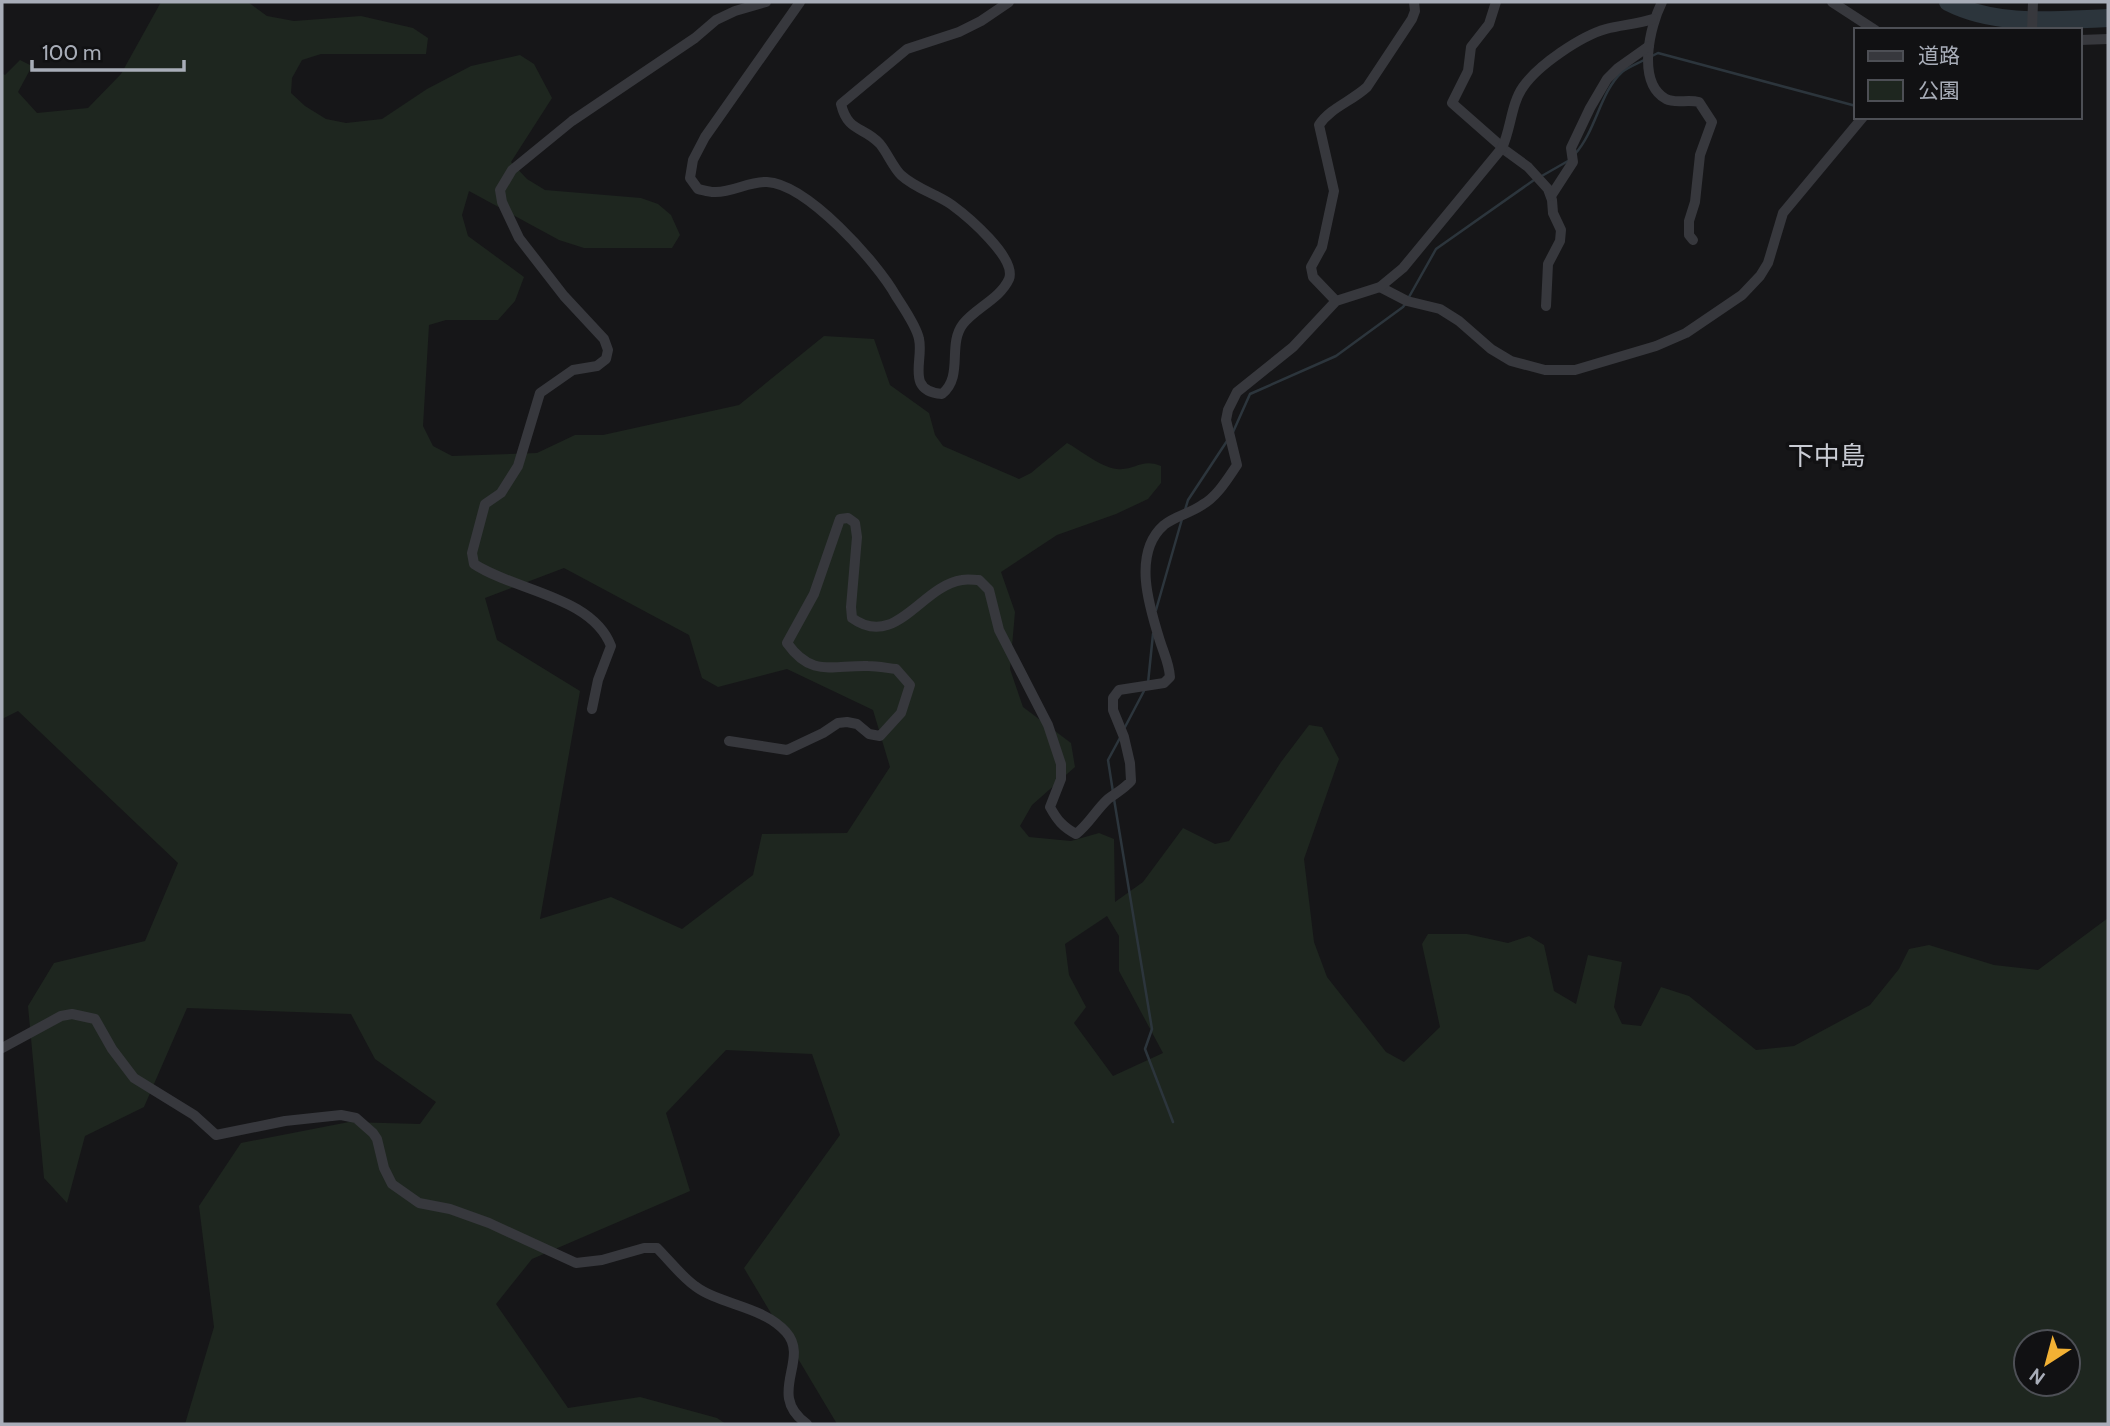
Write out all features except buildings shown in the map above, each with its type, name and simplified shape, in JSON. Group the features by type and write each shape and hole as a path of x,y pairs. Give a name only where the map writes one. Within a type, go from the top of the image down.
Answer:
{"street":[{"path":"592,709 598,680 611,646 598,625 570,604 492,576 474,564 472,553 485,504 501,493 518,466 540,393 573,370 597,366 606,359 608,350 604,339 564,296 519,238 505,212 500,190 518,164 572,121 695,38 716,20 766,2"},
{"path":"800,2 705,137 693,160 690,178 698,189 716,193 764,182 779,183 837,224 888,282 919,339 918,374 921,383 934,393 942,394 954,379 958,335 963,324 989,302 1009,278 1009,270 1002,252 987,236 952,205 901,175 879,142 851,126 844,117 841,104 907,49 959,32 1009,2"},
{"path":"1336,302 1313,277 1311,267 1322,247 1334,191 1319,125 1325,116 1367,87 1412,19 1414,2"},
{"path":"1496,2 1489,24 1471,47 1468,71 1452,103 1502,148 1532,170 1551,196 1553,213 1562,234 1548,264 1546,306"},
{"path":"1662,2 1653,19 1649,46 1649,72 1656,89 1670,100 1699,102 1712,122 1702,149 1695,202 1689,221 1689,235 1693,240"},
{"path":"1832,2 1872,28"},
{"path":"2032,28 2033,2"},
{"path":"729,741 787,750 838,723 847,722 857,724 869,734 880,736 901,713 910,685 896,669 868,666 819,668 806,663 787,643 814,594 839,519 848,518 855,523 857,537 852,618 863,626 873,629 894,624 914,607 962,579 979,580 989,590 999,630 1048,726 1061,764 1061,779 1049,807 1065,828 1076,834 1107,800 1131,781 1130,763 1124,737 1113,710 1113,698 1119,690 1164,683 1170,677 1147,586 1145,566 1149,544 1166,523 1205,504 1237,464 1226,419 1237,392 1293,347 1336,302 1380,287 1403,268 1502,148 1523,87 1555,57 1594,33 1653,19"},
{"path":"2082,40 2108,40"},
{"path":"1551,196 1572,163 1571,148 1607,79 1649,46"},
{"path":"1380,287 1407,301 1440,309 1459,321 1496,353 1531,368 1575,370 1656,346 1703,323 1750,288 1768,263 1778,224 1787,206 1861,119"},
{"path":"2,1048 61,1016 72,1014 95,1019 112,1049 134,1078 194,1115 216,1135 285,1121 341,1115 356,1118 377,1139 384,1168 392,1184 419,1203 450,1209 489,1223 576,1263 602,1260 644,1248 657,1248 696,1287 765,1316 787,1333 793,1347 792,1374 787,1387 791,1409 807,1424"}],"green space":[{"path":"161,2 248,2 267,16 294,21 361,16 413,28 428,38 426,54 321,54 302,60 292,78 291,93 326,119 346,123 382,119 427,89 471,66 520,55 534,64 552,98 511,162 527,179 545,190 641,198 658,204 671,215 680,235 672,248 584,248 559,240 469,191 462,215 468,236 524,277 515,301 498,320 446,320 429,325 423,426 433,446 452,456 537,453 575,435 603,435 739,405 824,336 874,339 890,385 929,413 935,435 943,446 1019,479 1031,473 1067,443 1111,468 1123,469 1148,463 1161,466 1161,483 1148,499 1116,514 1057,535 1001,572 1015,612 1010,669 1023,707 1071,743 1075,767 1032,805 1020,826 1029,837 1071,841 1099,833 1114,839 1115,902 1143,882 1183,828 1215,844 1229,841 1309,725 1322,727 1339,759 1304,859 1314,942 1327,977 1386,1052 1404,1062 1440,1027 1422,944 1428,934 1467,934 1508,943 1529,936 1544,945 1554,991 1576,1004 1588,955 1622,962 1614,1007 1622,1024 1641,1026 1661,987 1689,996 1756,1050 1794,1046 1870,1005 1899,969 1909,949 1929,945 1994,965 2038,970 2108,918 2108,1424 837,1424 744,1268 840,1135 812,1054 726,1050 666,1113 690,1191 532,1259 496,1304 568,1408 640,1397 717,1418 726,1424 185,1424 214,1327 199,1206 241,1143 349,1122 420,1124 436,1102 375,1059 351,1014 187,1008 144,1107 85,1136 67,1203 44,1178 28,1006 54,963 145,941 178,863 18,711 2,719 2,73 5,75 20,60 32,66 18,92 37,113 88,108 121,74","holes":["564,568 689,635 702,678 718,687 787,669 873,710 890,767 847,833 762,834 753,875 682,929 611,897 540,919 580,691 497,640 485,598","1107,916 1119,936 1119,971 1163,1053 1113,1076 1074,1023 1086,1007 1069,975 1065,944"]}],"waterway":[{"path":"1948,2 1967,10 2006,19 2108,18"},
{"path":"2017,28 2022,20"},
{"path":"1652,56 1658,53 1854,105"},
{"path":"1575,154 1615,80 1624,70 1646,59"},
{"path":"1540,177 1568,161"},
{"path":"1409,297 1436,249 1534,180"},
{"path":"1233,432 1250,394 1336,356 1406,303"},
{"path":"1185,510 1188,500 1227,441"},
{"path":"1156,610 1182,519"},
{"path":"1148,683 1153,634"},
{"path":"1125,727 1145,689"},
{"path":"1113,792 1108,760 1121,736"},
{"path":"1114,799 1152,1029 1145,1049 1173,1122"}],"district":[{"name":"下中島","path":"1827,456"}]}
